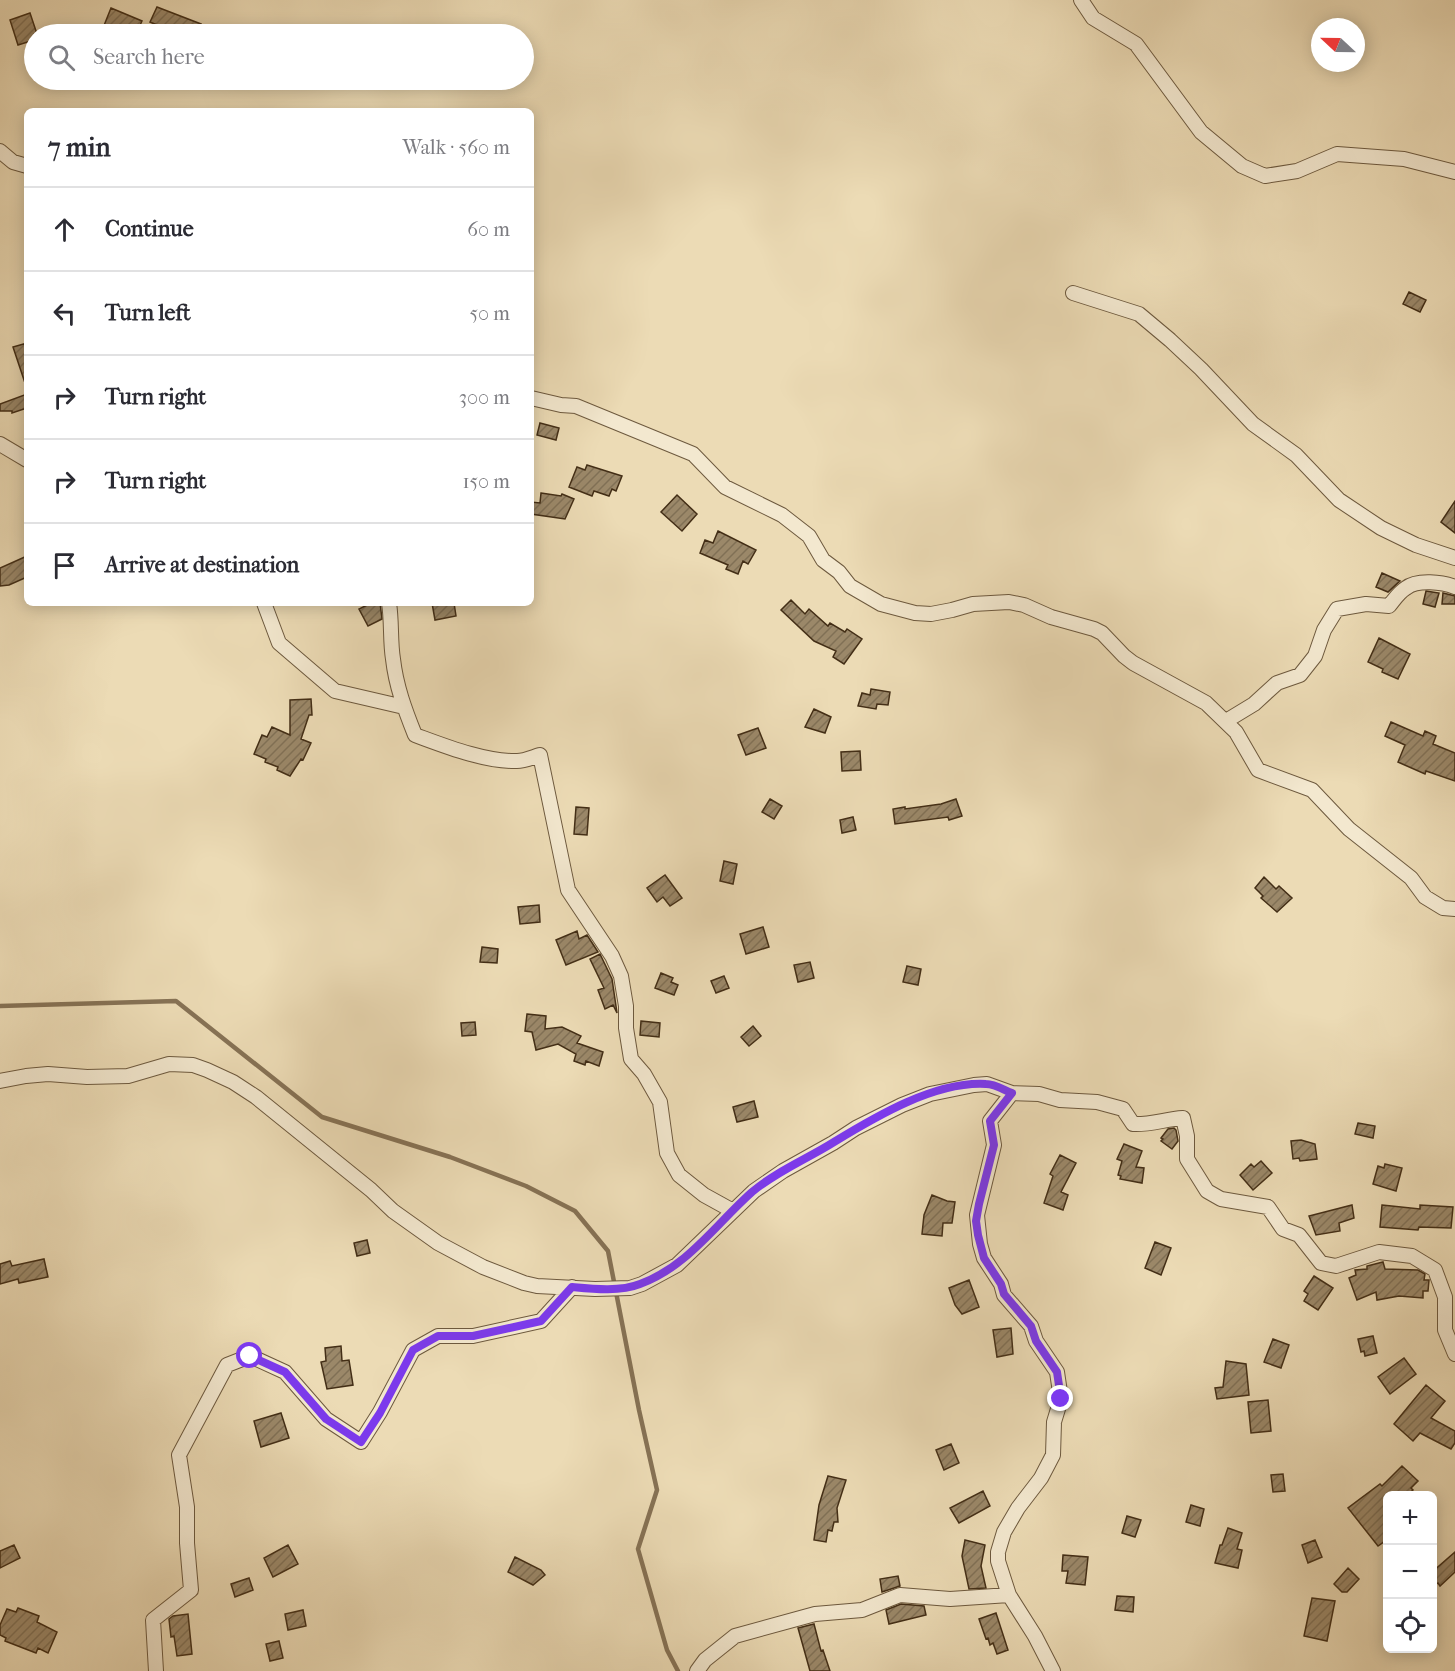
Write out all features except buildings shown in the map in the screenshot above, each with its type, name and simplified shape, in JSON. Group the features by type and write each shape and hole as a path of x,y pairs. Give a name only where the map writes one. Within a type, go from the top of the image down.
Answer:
{"street":[{"path":"1081,0 1093,18 1136,44 1201,132 1242,166 1265,176 1297,171 1337,154 1404,159 1455,172"},
{"path":"1,156 24,165"},
{"path":"1073,293 1139,314 1202,369 1253,424 1296,454 1339,500 1381,528 1416,545 1455,558"},
{"path":"534,399 576,406 693,453 714,478 730,490 782,515 809,536 824,560 850,586 881,604 915,613 931,614 973,604 1009,602 1024,605 1052,617 1085,625 1102,633 1124,656 1197,697 1226,721 1236,732 1257,770 1312,790 1349,829 1411,878 1425,897 1443,908 1455,909"},
{"path":"0,444 24,458"},
{"path":"1226,721 1254,704 1277,683 1300,675 1315,656 1324,630 1337,609 1366,604 1389,606 1407,586 1419,583 1449,584 1455,587"},
{"path":"265,606 279,643 335,691 404,707"},
{"path":"389,606 393,632 392,656 399,695 415,735 481,756 517,761 540,755 568,890 612,956 621,976 631,1059 644,1074 660,1102 667,1153 679,1175 704,1195 733,1211"},
{"path":"0,1081 34,1075 128,1076 169,1064 193,1065 207,1070 233,1082 255,1097 371,1190 393,1211 438,1244 483,1267 524,1284 537,1286 630,1288 642,1284 677,1265 754,1191 783,1171 856,1128 930,1094 987,1084 1012,1093 1039,1094 1060,1100 1097,1102 1123,1109 1133,1124 1147,1125 1166,1119 1183,1118 1187,1136 1187,1159 1207,1191 1221,1199 1268,1207 1283,1229 1299,1235 1321,1263 1336,1266 1379,1252 1412,1256 1435,1270 1446,1297 1445,1330 1451,1338 1455,1354"},
{"path":"1012,1093 990,1121 994,1145 979,1204 976,1221 978,1235 984,1258 1001,1284 1004,1294 1031,1326 1036,1341 1057,1372 1061,1399 1054,1422 1053,1455 1048,1467 1014,1514 1004,1532 998,1561 1008,1595 1035,1636 1053,1671"},
{"path":"156,1671 153,1620 191,1590 187,1507 179,1455 227,1365 250,1356 285,1372 326,1419 361,1442 380,1413 413,1350 438,1336 473,1336 541,1321 572,1287"},
{"path":"697,1671 705,1660 735,1636 815,1614 862,1610 900,1596 950,1599 1008,1595"}],"waterway":[{"path":"0,1006 176,1001 322,1117 450,1157 526,1186 575,1211 608,1251 657,1490 638,1549 667,1650 678,1671"}],"route":[{"path":"250,1356 285,1372 326,1419 361,1442 380,1413 413,1350 438,1336 473,1336 541,1321 572,1287 630,1288 642,1284 677,1265 754,1191 856,1128 930,1094 987,1084 1012,1093 990,1121 994,1145 979,1204 976,1221 978,1235 984,1258 1001,1284 1004,1294 1031,1326 1036,1341 1057,1372 1061,1399"}]}
